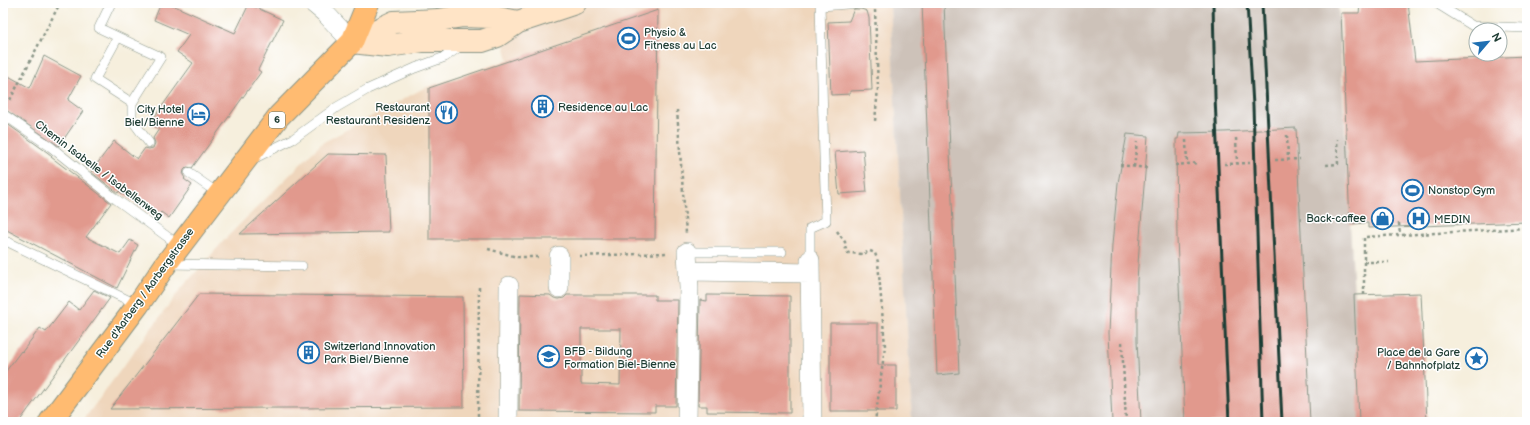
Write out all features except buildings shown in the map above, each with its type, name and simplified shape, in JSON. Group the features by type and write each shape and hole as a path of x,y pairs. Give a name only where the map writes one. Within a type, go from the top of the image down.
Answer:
{"main road":[{"name":"6","path":"352,42 368,3"},
{"name":"Rue d'Aarberg / Aarbergstrasse","path":"50,422 138,305 166,264 279,116 352,42"}],"street":[{"path":"313,3 326,13 352,42"},
{"name":"Rue d'Aarberg / Aarbergstrasse","path":"439,3 463,16"},
{"name":"Rue d'Aarberg / Aarbergstrasse","path":"352,42 388,46 422,41 482,41 496,36 518,22 575,3"},
{"name":"Rue d'Aarberg / Aarbergstrasse","path":"352,42 394,22 439,20 463,16 493,17 518,22"},
{"path":"687,252 689,271 687,422"},
{"path":"559,256 559,288"},
{"path":"689,271 810,267 812,422"},
{"path":"508,422 509,286"}],"lane":[{"path":"111,3 100,28 118,38 161,57 132,103 132,120 149,143"},
{"path":"810,267 810,228 826,221 822,123 821,5 860,3"},
{"path":"1436,3 1473,26 1527,28"},
{"path":"118,38 95,79 132,103"},
{"name":"Rue d'Aarberg / Aarbergstrasse","path":"241,165 293,139 337,107 368,89 415,68 445,58 467,41"},
{"name":"Chemin Isabelle / Isabellenweg","path":"5,110 113,198 180,246"},
{"path":"189,173 219,194"},
{"path":"8,242 138,305"},
{"path":"687,252 782,252"},
{"path":"166,264 302,266"}],"path":[{"path":"5,110 60,3"},
{"path":"875,3 878,88 875,121"},
{"path":"488,249 517,258 687,252 677,110"},
{"path":"1287,135 1288,159"},
{"path":"1236,138 1237,163"},
{"path":"1326,165 1338,164 1337,139"},
{"path":"1186,140 1187,164"},
{"path":"1134,167 1137,142"},
{"path":"1276,160 1300,159"},
{"path":"1175,165 1198,163"},
{"path":"1224,164 1250,163"},
{"path":"1120,165 1147,168"},
{"path":"826,221 841,236 845,242 848,253 863,254 870,251 875,253 878,262 885,346 875,422"},
{"path":"1399,223 1400,235"},
{"path":"1364,295 1364,237 1527,228"},
{"path":"1364,262 1389,262"},
{"path":"477,422 479,285"},
{"path":"1122,342 1126,422"}],"shaded area":[{"path":"494,3 896,3 890,6 912,422 82,422 179,291 229,235 322,143 424,88 508,60"},
{"path":"896,3 1338,3 1354,295 1421,293 1427,422 912,422 890,6"}],"railway":[{"path":"1213,3 1215,97 1229,422"},
{"path":"1247,3 1253,106 1263,422"},
{"path":"1262,3 1282,422"}],"place":[{"name":"Physio & Fitness au Lac","path":"629,38"},
{"name":"Residence au Lac","path":"543,107"},
{"name":"Restaurant Restaurant Residenz","path":"446,113"},
{"name":"City Hotel Biel/Bienne","path":"199,115"},
{"name":"Nonstop Gym","path":"1413,190"},
{"name":"Back-caffee","path":"1382,218"},
{"name":"MEDIN","path":"1419,219"},
{"name":"Switzerland Innovation Park Biel/Bienne","path":"309,352"},
{"name":"BFB - Bildung Formation Biel-Bienne","path":"549,357"},
{"name":"Place de la Gare / Bahnhofplatz","path":"1476,358"}]}
